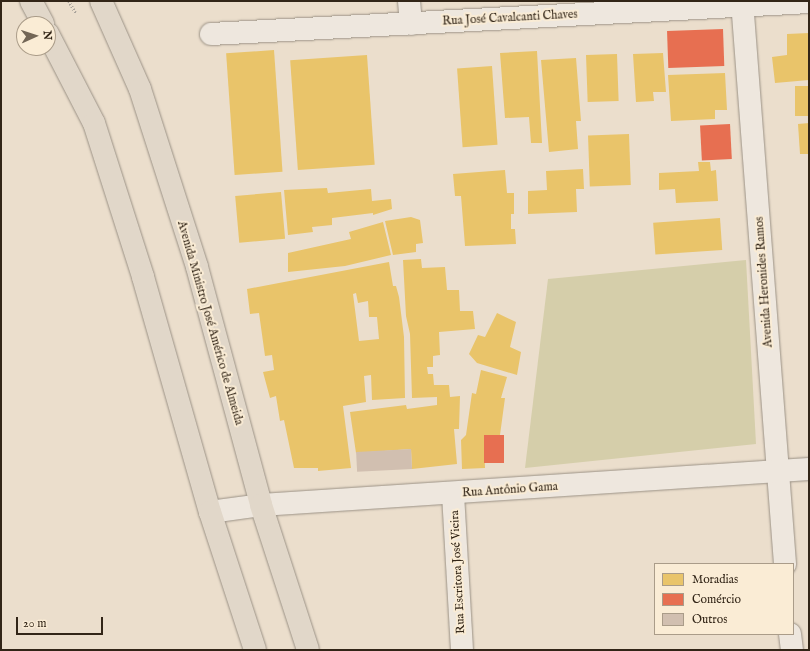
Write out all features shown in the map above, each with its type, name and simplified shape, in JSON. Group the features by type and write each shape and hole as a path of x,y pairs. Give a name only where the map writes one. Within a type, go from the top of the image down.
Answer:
{"main road":[{"path":"31,1 39,16"},
{"name":"Avenida Ministro José Américo de Almeida","path":"101,1 140,89 196,267 261,505 308,650"},
{"path":"56,49 94,123 143,277 210,512 255,650"}],"street":[{"path":"409,1 411,24"},
{"name":"Rua José Cavalcanti Chaves","path":"211,34 411,24 742,3 809,2"},
{"name":"Avenida Heronides Ramos","path":"742,3 785,563"},
{"name":"Rua Antônio Gama","path":"210,512 261,505 453,494 809,469"},
{"name":"Rua Escritora José Vieira","path":"453,494 462,650"},
{"path":"790,635 792,650"}],"shaded area":[{"path":"746,260 756,444 525,468 548,279"}],"building: Moradias":[{"path":"809,33 809,80 775,83 772,57 787,55 787,34"},
{"path":"274,50 283,172 235,175 226,53"},
{"path":"537,51 542,143 531,143 529,117 505,118 500,53"},
{"path":"663,53 666,92 653,92 654,101 636,102 633,54"},
{"path":"617,54 619,101 588,102 586,55"},
{"path":"367,55 375,165 298,170 290,60"},
{"path":"576,58 581,121 576,121 578,149 549,152 541,60"},
{"path":"492,66 498,145 463,147 457,68"},
{"path":"725,73 727,110 715,110 715,119 671,121 668,75"},
{"path":"795,86 809,86 809,116 795,116"},
{"path":"809,123 809,154 800,154 798,124"},
{"path":"629,134 631,185 590,186 588,135"},
{"path":"698,162 710,162 711,171 716,170 718,201 676,203 675,189 659,190 659,173 699,171"},
{"path":"583,169 584,189 576,189 577,212 528,214 528,191 547,190 546,171"},
{"path":"505,170 507,193 514,193 514,214 511,214 511,229 515,229 516,244 465,246 461,196 455,196 453,174"},
{"path":"327,188 328,193 371,189 372,201 391,199 392,209 373,215 373,213 332,218 332,225 312,227 313,232 288,235 284,190"},
{"path":"281,192 285,239 239,243 235,196"},
{"path":"411,217 420,220 423,243 416,244 416,252 393,255 385,221"},
{"path":"720,218 722,250 655,255 653,223"},
{"path":"383,222 391,255 345,266 288,272 288,253 351,239 349,232"},
{"path":"421,259 422,268 445,267 447,290 459,290 460,311 473,311 475,329 439,332 440,355 433,356 433,367 427,367 428,374 433,374 434,385 449,385 450,397 460,396 459,429 454,429 457,464 412,469 411,449 356,453 350,412 406,405 407,409 437,405 437,397 412,398 410,334 406,316 403,260"},
{"path":"389,262 393,286 396,286 399,297 404,337 405,398 372,400 371,375 364,376 366,402 343,406 351,468 318,471 318,468 294,468 284,420 280,421 276,396 270,398 263,372 274,370 272,355 265,356 259,313 250,314 247,289","holes":["356,293 358,303 368,301 369,317 377,317 379,339 359,341 353,294"]},
{"path":"497,313 516,322 510,347 521,352 517,375 477,363 469,354 478,335 485,337"},
{"path":"481,370 507,377 501,398 505,398 500,435 484,435 485,468 462,469 461,440 466,435 472,393 476,394"}],"building: Comércio":[{"path":"723,29 724,66 668,68 667,31"},
{"path":"730,124 732,159 702,161 700,126"},
{"path":"484,435 504,435 504,463 484,463"}],"building: Outros":[{"path":"411,449 412,469 357,472 356,452"}]}
